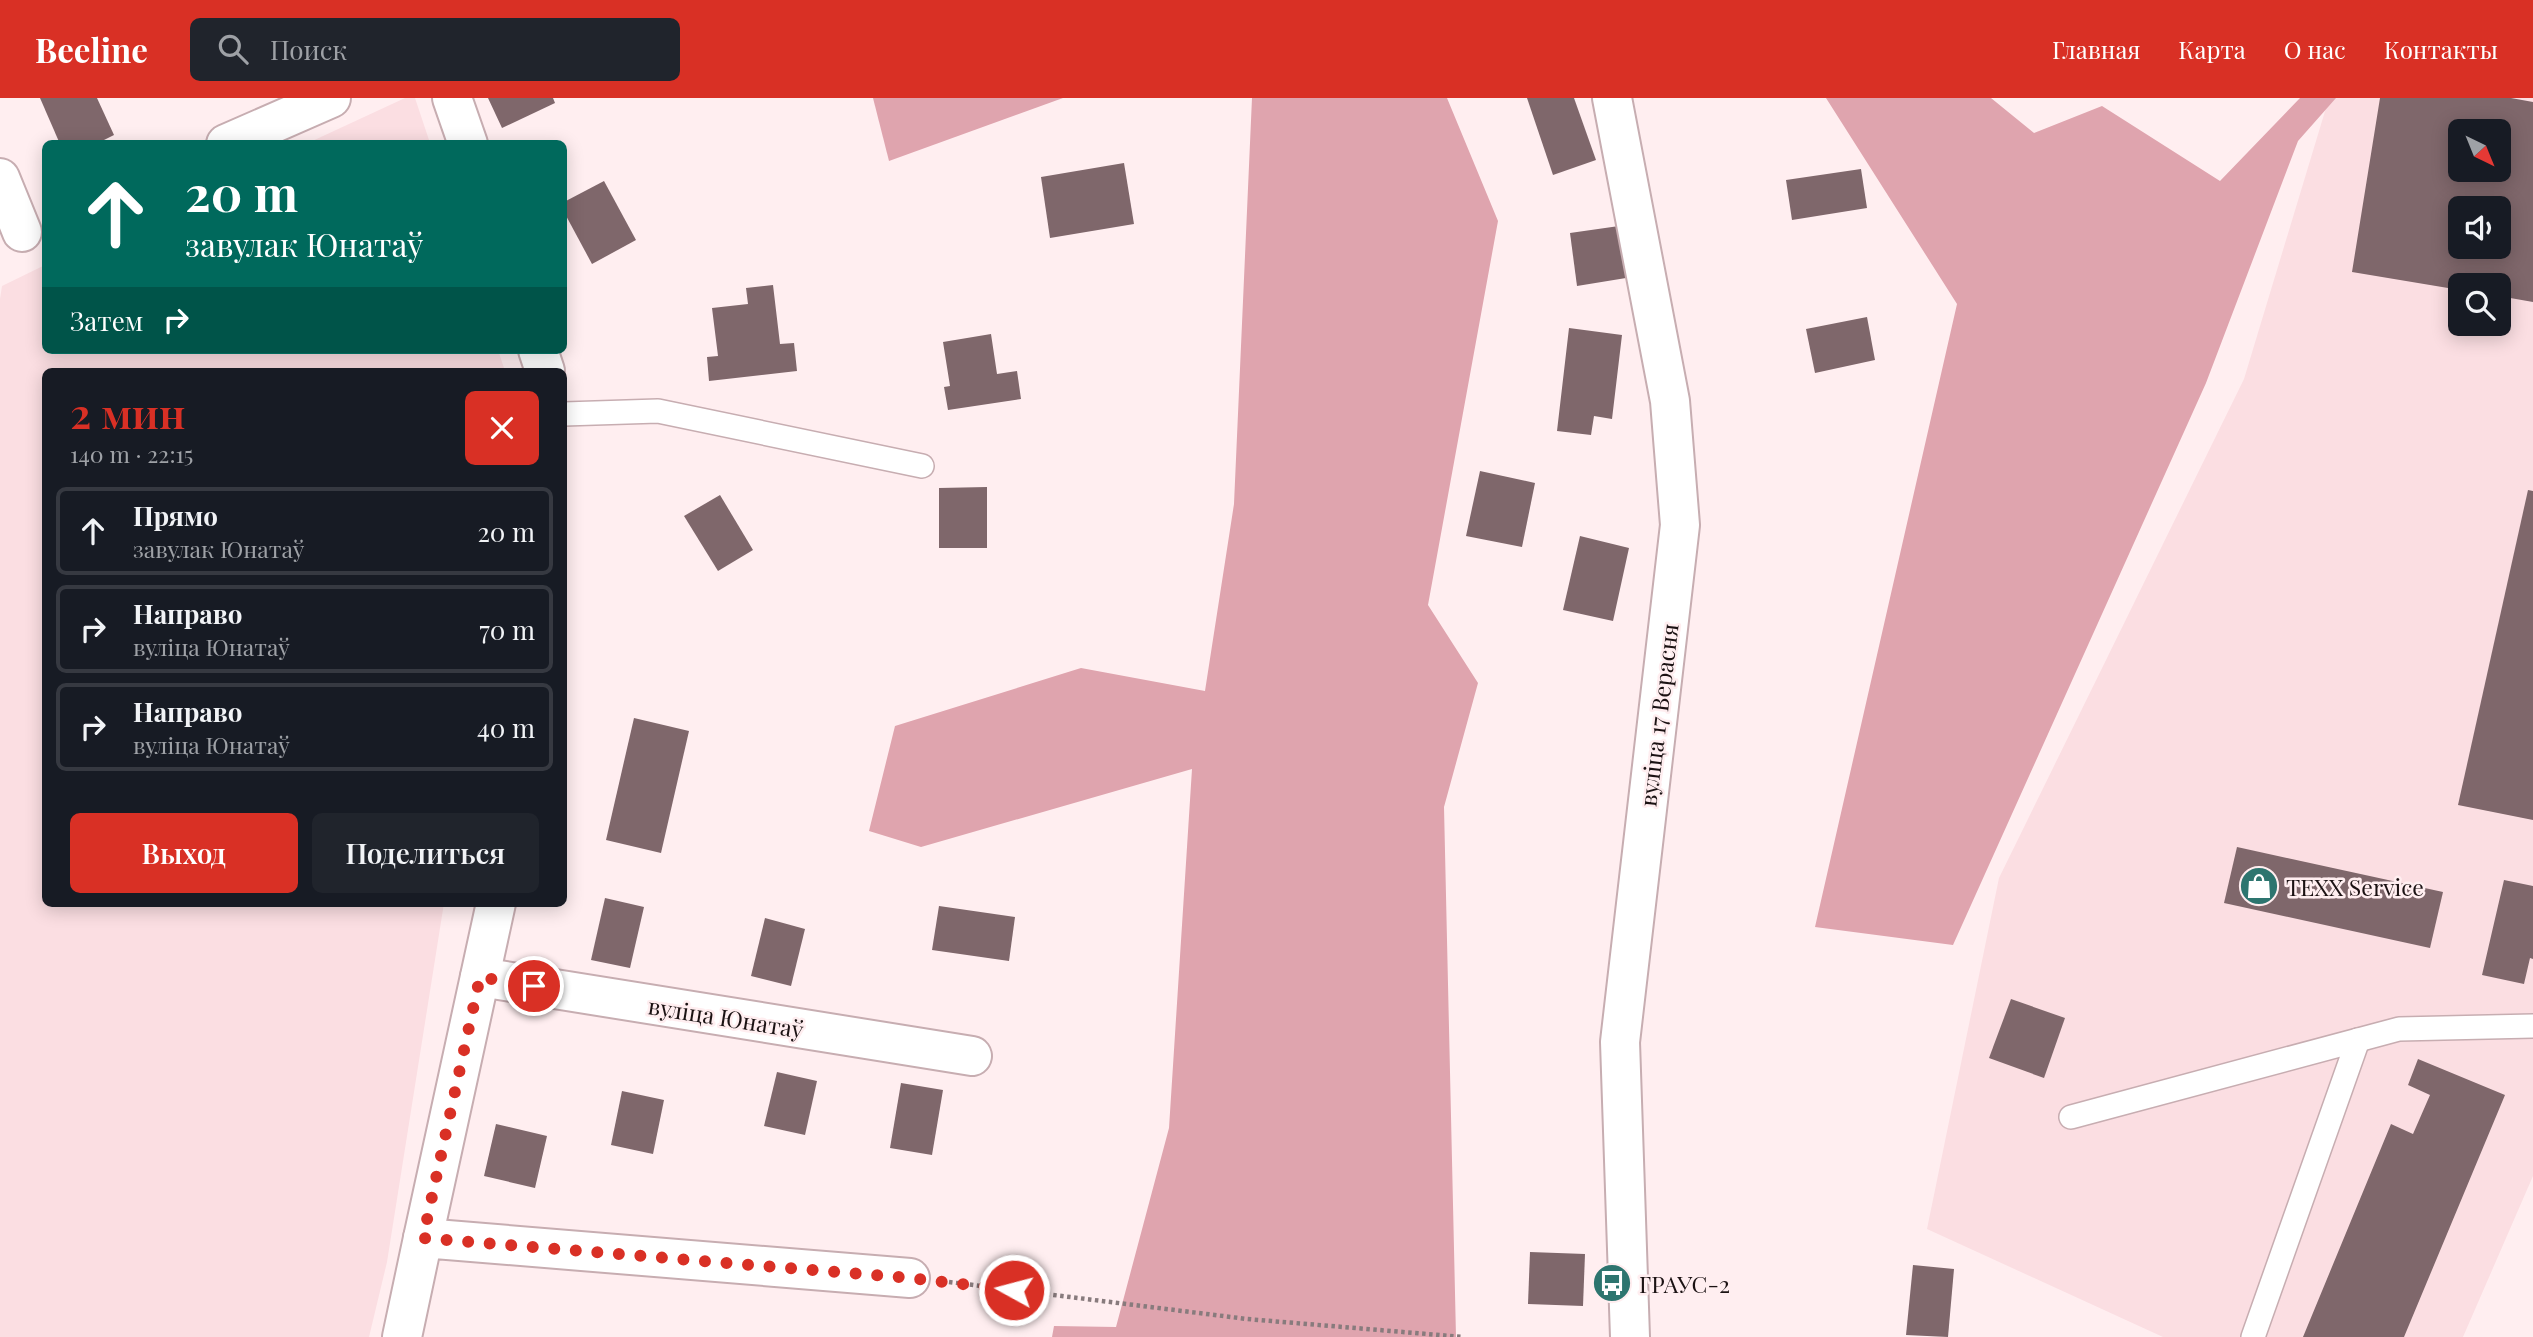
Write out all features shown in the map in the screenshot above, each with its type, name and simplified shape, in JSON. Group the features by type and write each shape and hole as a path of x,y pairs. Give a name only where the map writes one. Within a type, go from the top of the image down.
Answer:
{"street":[{"path":"235,140 331,98"},
{"path":"452,98 467,140"},
{"name":"вуліца 17 Верасня","path":"1612,98 1670,401 1680,525 1620,1042 1630,1337"},
{"path":"0,178 22,234"},
{"path":"402,1337 495,907"},
{"name":"вуліца Юнатаў","path":"480,977 972,1056"},
{"path":"423,1238 910,1278"}],"lane":[{"path":"567,414 657,411 922,466"},
{"path":"2071,1117 2399,1029 2533,1026"},
{"path":"2253,1337 2358,1040"}],"path":[{"path":"910,1278 1247,1319 1463,1337"}],"shaded area":[{"path":"405,98 415,98 429,140 314,140"},
{"path":"873,98 1063,98 889,161"},
{"path":"1252,98 1447,98 1498,221 1428,605 1478,683 1444,807 1456,1337 1052,1337 1054,1326 1116,1327 1169,1128 1192,769 921,847 869,831 895,726 1081,668 1205,691 1234,504"},
{"path":"1826,98 1991,98 2034,133 2102,106 2220,181 2300,98 2336,98 2298,141 2206,383 1953,945 1815,927 1957,304"},
{"path":"2329,98 2533,98 2533,1176 2463,1337 2163,1337 1927,1229 1999,878 2244,379"},
{"path":"42,266 42,354 499,354 504,368 42,368 42,907 443,907 387,1262 369,1337 0,1337 2,286"}],"building":[{"path":"40,98 97,98 114,135 104,140 58,140"},
{"path":"488,98 553,98 555,103 502,128"},
{"path":"1527,98 1574,98 1596,160 1553,175"},
{"path":"2380,98 2511,98 2533,102 2533,302 2511,298 2511,273 2448,273 2448,288 2352,272"},
{"path":"1124,163 1134,224 1050,238 1041,177"},
{"path":"1861,169 1867,208 1792,220 1786,180"},
{"path":"604,181 636,240 592,264 567,218 567,200"},
{"path":"1619,226 1626,278 1577,286 1570,233"},
{"path":"773,285 780,344 794,343 797,371 709,381 707,357 718,356 712,308 748,304 746,288"},
{"path":"1867,317 1875,360 1815,373 1806,329"},
{"path":"1569,328 1622,335 1612,419 1594,416 1591,435 1557,431"},
{"path":"991,334 997,374 1017,371 1021,399 948,410 944,387 950,386 943,342"},
{"path":"1480,471 1535,483 1522,547 1466,536"},
{"path":"987,487 987,548 939,548 939,488"},
{"path":"2528,490 2533,491 2533,820 2458,805"},
{"path":"720,495 753,550 718,571 684,516"},
{"path":"1580,536 1629,548 1613,621 1563,610"},
{"path":"634,718 689,731 661,853 606,840"},
{"path":"2237,847 2443,892 2430,948 2224,903"},
{"path":"2504,880 2533,886 2533,959 2530,958 2524,984 2482,975"},
{"path":"605,898 644,907 630,968 591,960"},
{"path":"939,906 1015,917 1009,961 932,950"},
{"path":"765,918 805,929 791,986 751,976"},
{"path":"2011,999 2065,1018 2044,1078 1989,1058"},
{"path":"2418,1059 2505,1095 2404,1337 2303,1337 2391,1124 2413,1134 2430,1095 2408,1085"},
{"path":"777,1072 817,1081 805,1135 764,1126"},
{"path":"901,1083 943,1090 932,1155 890,1148"},
{"path":"622,1091 664,1100 653,1154 611,1145"},
{"path":"496,1124 547,1136 535,1188 484,1176"},
{"path":"1530,1252 1585,1254 1583,1306 1528,1304"},
{"path":"1913,1265 1954,1269 1948,1337 1906,1335"}],"place":[{"name":"TEXX Service","path":"2259,886"},
{"name":"ГРАУС-2","path":"1612,1283"}],"route":[{"path":"534,986 480,977 423,1238 910,1278 1014,1290"}]}
